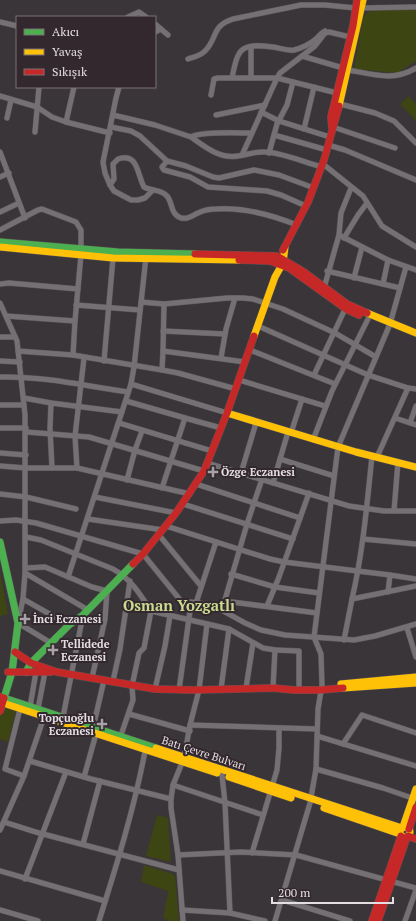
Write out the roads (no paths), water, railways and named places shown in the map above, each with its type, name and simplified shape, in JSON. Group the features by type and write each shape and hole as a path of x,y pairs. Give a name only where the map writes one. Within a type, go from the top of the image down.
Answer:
{"main road":[{"path":"332,127 337,118 340,104 358,8 357,0"},
{"path":"26,672 31,662 107,591 143,554 183,504 204,471 250,350 274,277 275,259 285,247 297,225 314,188 322,165 330,137 332,127 331,117 337,93 346,69 350,37 358,8 362,0"},
{"path":"0,242 81,252 113,258 146,256"},
{"path":"0,247 146,256 275,259"},
{"path":"274,277 283,263 285,247"},
{"path":"275,259 278,265 283,263"},
{"path":"283,263 346,306 368,319 416,333"},
{"path":"346,306 416,338"},
{"path":"227,413 313,440 416,467"},
{"path":"0,542 18,623 15,652 1,699 0,711"},
{"path":"15,652 31,662 57,672 113,681 132,686 179,690 281,688 299,686 321,688 416,677"},
{"path":"9,672 57,672"},
{"path":"281,688 294,690 416,683"},
{"name":"Batı Çevre Bulvarı","path":"1,699 38,709 95,731"},
{"name":"Batı Çevre Bulvarı","path":"1,699 20,709 44,717 95,731 406,832 416,839"},
{"name":"Batı Çevre Bulvarı","path":"183,760 222,775 271,789"},
{"path":"406,832 416,789"},
{"path":"378,921 389,881 416,807"},
{"path":"372,921 389,881"}],"street":[{"path":"188,59 204,52 218,27 233,18 301,5 325,5 358,8 416,7"},
{"path":"130,16 139,12 145,16"},
{"path":"0,22 16,26"},
{"path":"156,25 168,35"},
{"path":"156,32 161,29"},
{"path":"232,78 239,52 244,48 274,47 292,50 303,47 315,39 323,31 350,37"},
{"path":"242,155 277,78 283,70 315,46 325,33 329,32"},
{"path":"251,47 251,78"},
{"path":"302,56 346,69 392,77 408,73 416,68"},
{"path":"212,95 214,79 218,78 277,78 337,93"},
{"path":"269,153 279,121 287,106 293,82"},
{"path":"304,129 314,87"},
{"path":"35,132 39,88"},
{"path":"66,122 74,88"},
{"path":"120,88 103,162 110,185 114,191 131,200 145,198 153,190"},
{"path":"0,96 37,107 66,122 110,133"},
{"path":"7,118 11,100"},
{"path":"340,104 375,113 394,121 416,143"},
{"path":"216,115 265,105"},
{"path":"261,112 279,121 330,137"},
{"path":"113,115 155,125 191,137 220,155 226,156 269,153 322,165 363,196 382,226 416,247"},
{"path":"111,127 131,131 140,136 167,161 219,178 254,170 279,175 314,188"},
{"path":"332,127 395,148"},
{"path":"191,137 196,134 232,132 251,134"},
{"path":"274,135 345,150 416,180"},
{"path":"0,152 25,218"},
{"path":"110,185 114,179 113,164 118,159 125,158 133,160 144,187 161,192 166,196 175,214 182,219 207,210 246,210 276,217 297,225"},
{"path":"167,161 162,167 164,170 190,177 208,187 267,190 306,206"},
{"path":"0,177 9,173"},
{"path":"342,237 341,213 351,188"},
{"path":"0,212 19,203"},
{"path":"323,290 328,271 342,237 367,203"},
{"path":"0,230 42,210 49,211 76,222 80,230 81,252 73,355"},
{"path":"342,237 388,260 416,270"},
{"path":"354,278 362,247"},
{"path":"68,577 126,401 134,367 146,256"},
{"path":"104,361 113,258"},
{"path":"383,284 388,260"},
{"path":"275,921 296,855 310,801 316,769 317,729 321,688 321,654 314,637 338,446 389,326 406,267"},
{"path":"328,271 400,288"},
{"path":"0,284 9,283 78,289"},
{"path":"141,302 164,304 235,298 246,298 266,302 335,333 376,357"},
{"path":"220,358 224,334 235,298"},
{"path":"0,303 15,337 18,350 22,377 26,430 25,571 18,623 51,643"},
{"path":"162,370 164,304"},
{"path":"76,305 140,310"},
{"path":"314,375 335,333 346,306"},
{"path":"6,316 75,321"},
{"path":"313,440 325,406 335,384 368,319"},
{"path":"258,326 368,375 408,388 416,389"},
{"path":"163,331 224,334"},
{"path":"0,337 15,337"},
{"path":"18,350 73,355 134,367 162,370 236,389"},
{"path":"250,350 335,384"},
{"path":"163,351 245,362"},
{"path":"77,468 75,436 84,358"},
{"path":"0,361 20,362"},
{"path":"0,377 56,380 128,392"},
{"path":"239,380 325,406"},
{"path":"130,384 227,413"},
{"path":"344,640 358,572 375,456 395,418 408,388"},
{"path":"24,398 122,412"},
{"path":"274,483 280,458 302,399"},
{"path":"126,401 221,428"},
{"path":"51,403 50,435 52,468"},
{"path":"0,406 24,405"},
{"path":"410,423 416,406"},
{"path":"162,488 185,418"},
{"path":"395,418 416,424"},
{"path":"118,423 177,442 212,451"},
{"path":"241,473 256,423"},
{"path":"0,428 26,430 50,435 89,437 204,471"},
{"path":"127,480 142,431"},
{"path":"0,453 26,455"},
{"path":"280,458 334,476"},
{"path":"207,462 349,506 367,509 416,511"},
{"path":"394,511 398,462"},
{"path":"0,466 26,468 77,468 190,494"},
{"path":"222,610 231,574 262,479"},
{"path":"196,484 300,518"},
{"path":"267,606 309,493"},
{"path":"0,494 26,496 76,509"},
{"path":"95,497 176,513"},
{"path":"183,504 293,539"},
{"path":"88,518 163,530 216,542 284,562 416,579"},
{"path":"0,521 25,521 36,523 143,554 190,611 179,690"},
{"path":"163,530 201,586"},
{"path":"26,537 41,540 123,575 130,581 151,611 229,629 263,648 299,651 299,686"},
{"path":"363,540 416,544"},
{"path":"196,603 216,542"},
{"path":"25,571 46,568 107,591 105,619 92,678"},
{"path":"25,571 85,612 70,675 63,718"},
{"path":"231,574 275,587 319,593"},
{"path":"388,592 390,575"},
{"path":"113,681 120,649 130,581"},
{"path":"352,599 416,586"},
{"path":"22,599 69,625"},
{"path":"181,601 196,603 222,610 245,624 262,630 285,635 354,640 407,628 416,624"},
{"path":"224,601 317,613"},
{"path":"120,739 133,700 132,686 139,653 144,648 151,611"},
{"path":"155,688 165,646 170,616"},
{"path":"183,921 178,855 171,799 173,786 183,760 199,690 208,624"},
{"path":"407,628 416,657"},
{"path":"221,689 229,629"},
{"path":"246,688 252,643"},
{"path":"273,688 275,650"},
{"path":"30,707 36,672"},
{"path":"38,709 45,672"},
{"path":"84,777 95,731 104,680"},
{"path":"20,709 5,769 24,776"},
{"path":"129,714 190,731"},
{"path":"343,744 362,715 416,733"},
{"path":"0,830 30,761 44,717"},
{"path":"190,725 317,729"},
{"path":"252,852 278,761 279,729"},
{"path":"317,736 416,766"},
{"path":"99,921 120,854 145,748"},
{"path":"30,761 84,777 171,799"},
{"path":"316,769 383,788 414,799"},
{"path":"25,878 66,772"},
{"path":"222,775 228,853 230,913"},
{"path":"83,844 100,781"},
{"path":"173,786 263,815"},
{"path":"4,822 42,834 179,870"},
{"path":"178,855 252,852 296,855 389,881 416,889 404,921"},
{"path":"0,871 105,901"},
{"path":"282,900 350,921"},
{"path":"0,910 38,921"},
{"path":"182,910 230,913 265,921"}],"place":[{"name":"Özge Eczanesi","path":"213,472"},
{"name":"İnci Eczanesi","path":"25,619"},
{"name":"Tellidede Eczanesi","path":"53,650"},
{"name":"Topçuoğlu Eczanesi","path":"102,724"}],"district":[{"name":"Osman Yozgatlı","path":"179,605"}]}
